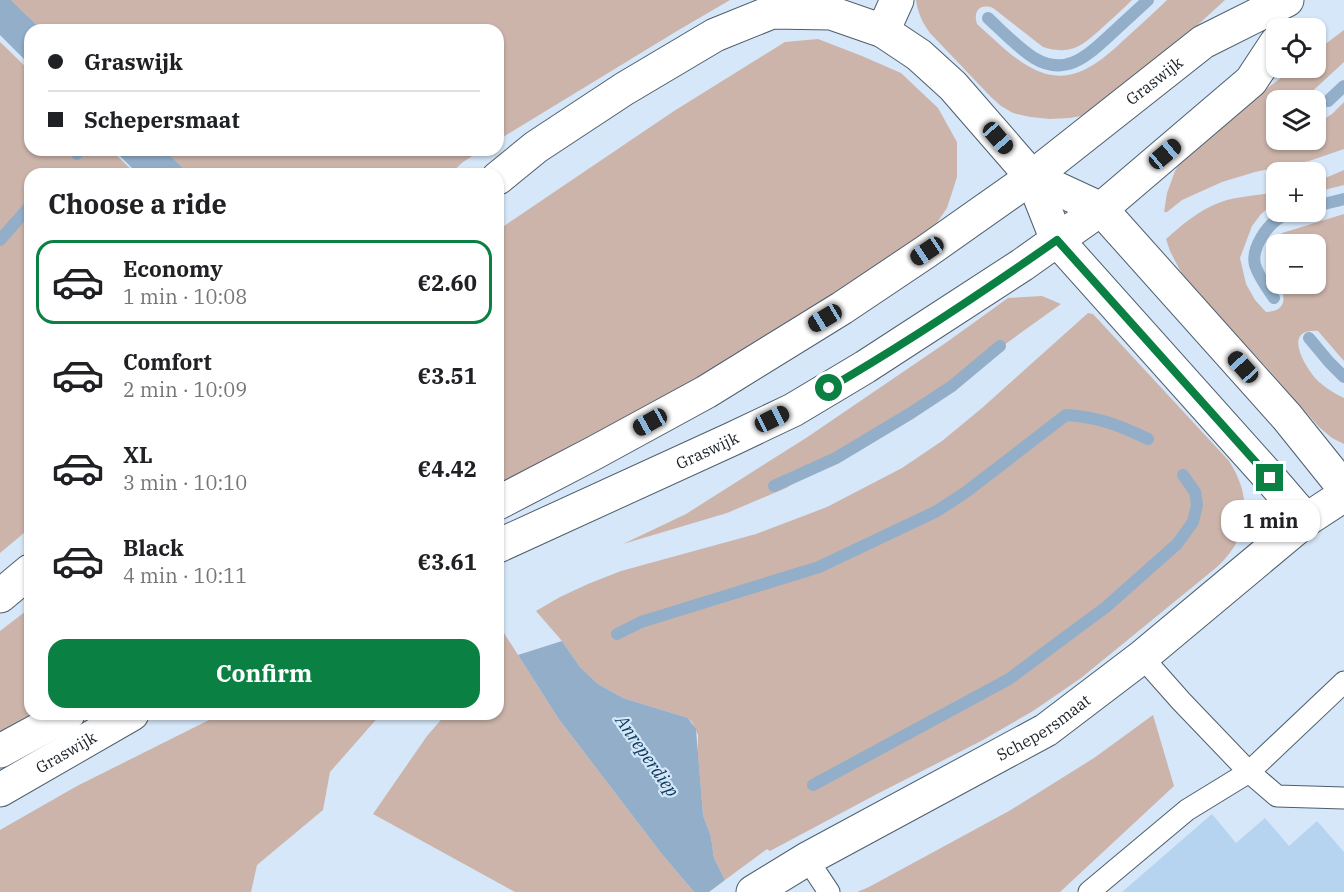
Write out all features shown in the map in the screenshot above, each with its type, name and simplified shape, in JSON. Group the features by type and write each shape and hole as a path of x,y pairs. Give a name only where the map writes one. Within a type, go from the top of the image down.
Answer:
{"street":[{"path":"883,32 897,0"},
{"name":"Graswijk","path":"504,500 706,392 842,308 1032,177 1203,42 1287,0"},
{"path":"1293,18 1305,0"},
{"path":"504,173 536,147 624,89 715,35 772,12 831,13 883,32 919,55 953,86 1032,177 1057,240 1306,520"},
{"name":"Graswijk","path":"504,543 793,410 865,367 1101,209 1251,81 1266,58"},
{"path":"1032,177 1101,209 1287,417 1344,488"},
{"name":"Schepersmaat","path":"757,889 807,859 1046,730 1142,657 1306,520 1344,495"},
{"path":"0,596 24,576"},
{"name":"Graswijk","path":"0,751 57,720"},
{"name":"Graswijk","path":"0,790 122,720"}],"lane":[{"path":"1142,657 1249,772 1277,796 1344,798"},
{"path":"1089,892 1187,810 1249,772 1344,682"},
{"path":"807,859 829,892"}],"shaded area":[{"path":"11,0 730,0 504,136 504,24 36,24"},
{"path":"916,0 1132,0 1083,44 1062,50 1043,47 993,8 984,7 978,10 977,24 1008,52 1028,66 1057,76 1069,75 1093,65 1167,0 1225,0 1091,114 1050,119 1013,113 1001,106 930,33 921,17"},
{"path":"1344,30 1344,62 1314,90 1266,90 1266,150 1326,150 1326,118 1344,102 1344,149 1304,162 1266,162 1266,170 1222,182 1182,200 1164,212 1167,193 1175,171 1185,156 1227,119 1281,78 1326,78 1326,44"},
{"path":"818,39 862,56 901,73 938,108 957,142 957,177 947,208 925,240 734,363 504,482 504,226 674,111 785,42"},
{"path":"0,42 24,65 24,156 117,156 130,168 24,168 24,533 0,553"},
{"path":"171,156 472,156 456,168 183,168"},
{"path":"1344,170 1344,185 1326,190 1326,178"},
{"path":"1266,193 1266,210 1252,226 1240,258 1246,284 1255,300 1266,312 1281,307 1283,294 1326,294 1326,234 1282,233 1318,222 1326,222 1326,220 1344,214 1344,361 1318,331 1301,335 1298,341 1302,357 1316,379 1344,398 1344,444 1319,427 1184,278 1170,251 1166,239 1206,209 1234,198"},
{"path":"1042,296 1061,304 877,433 786,488 727,513 623,544 686,514 806,438 1008,298"},
{"path":"1088,313 1093,314 1229,461 1242,489 1244,503 1242,530 1236,543 1217,567 1081,678 1033,711 981,741 770,851 767,849 725,880 714,858 711,837 703,815 698,735 692,722 688,718 623,698 598,684 580,667 562,641 536,611 560,597 621,571 756,534 827,507 902,468 942,441 982,408"},
{"path":"24,613 24,720 0,733 0,631"},
{"path":"504,633 558,718 661,853 694,892 515,892 373,814 427,736 441,720 504,720"},
{"path":"1153,715 1174,786 1060,892 857,892 1009,811 1094,758"},
{"path":"209,720 376,720 330,772 323,810 257,865 251,892 0,892 0,830 77,786"}],"water":[{"path":"0,0 11,0 36,24 24,24 24,59 0,35"},
{"path":"120,156 171,156 183,168 132,168"},
{"name":"Anreperdiep","path":"562,641 580,667 598,684 623,698 688,718 696,729 703,815 711,837 714,858 725,880 709,892 694,892 661,853 558,718 518,655"}],"building":[{"path":"1212,814 1236,843 1265,818 1289,846 1317,821 1344,852 1344,892 1122,892"}],"waterway":[{"path":"988,18 1034,58 1046,63 1066,65 1093,50 1148,0"},
{"path":"1328,101 1344,86"},
{"path":"1326,204 1344,199"},
{"path":"0,240 24,213"},
{"path":"1274,222 1261,238 1254,258 1263,282 1274,298"},
{"path":"1309,338 1344,377"},
{"path":"774,486 836,458 911,413 952,386 1000,346"},
{"path":"617,634 641,622 819,567 937,511 966,492 1066,415 1108,422 1148,439"},
{"path":"813,785 1009,679 1106,607 1177,544 1193,522 1197,505 1195,492 1183,475"}],"route":[{"path":"829,388 919,332 1057,240 1270,478"}]}
